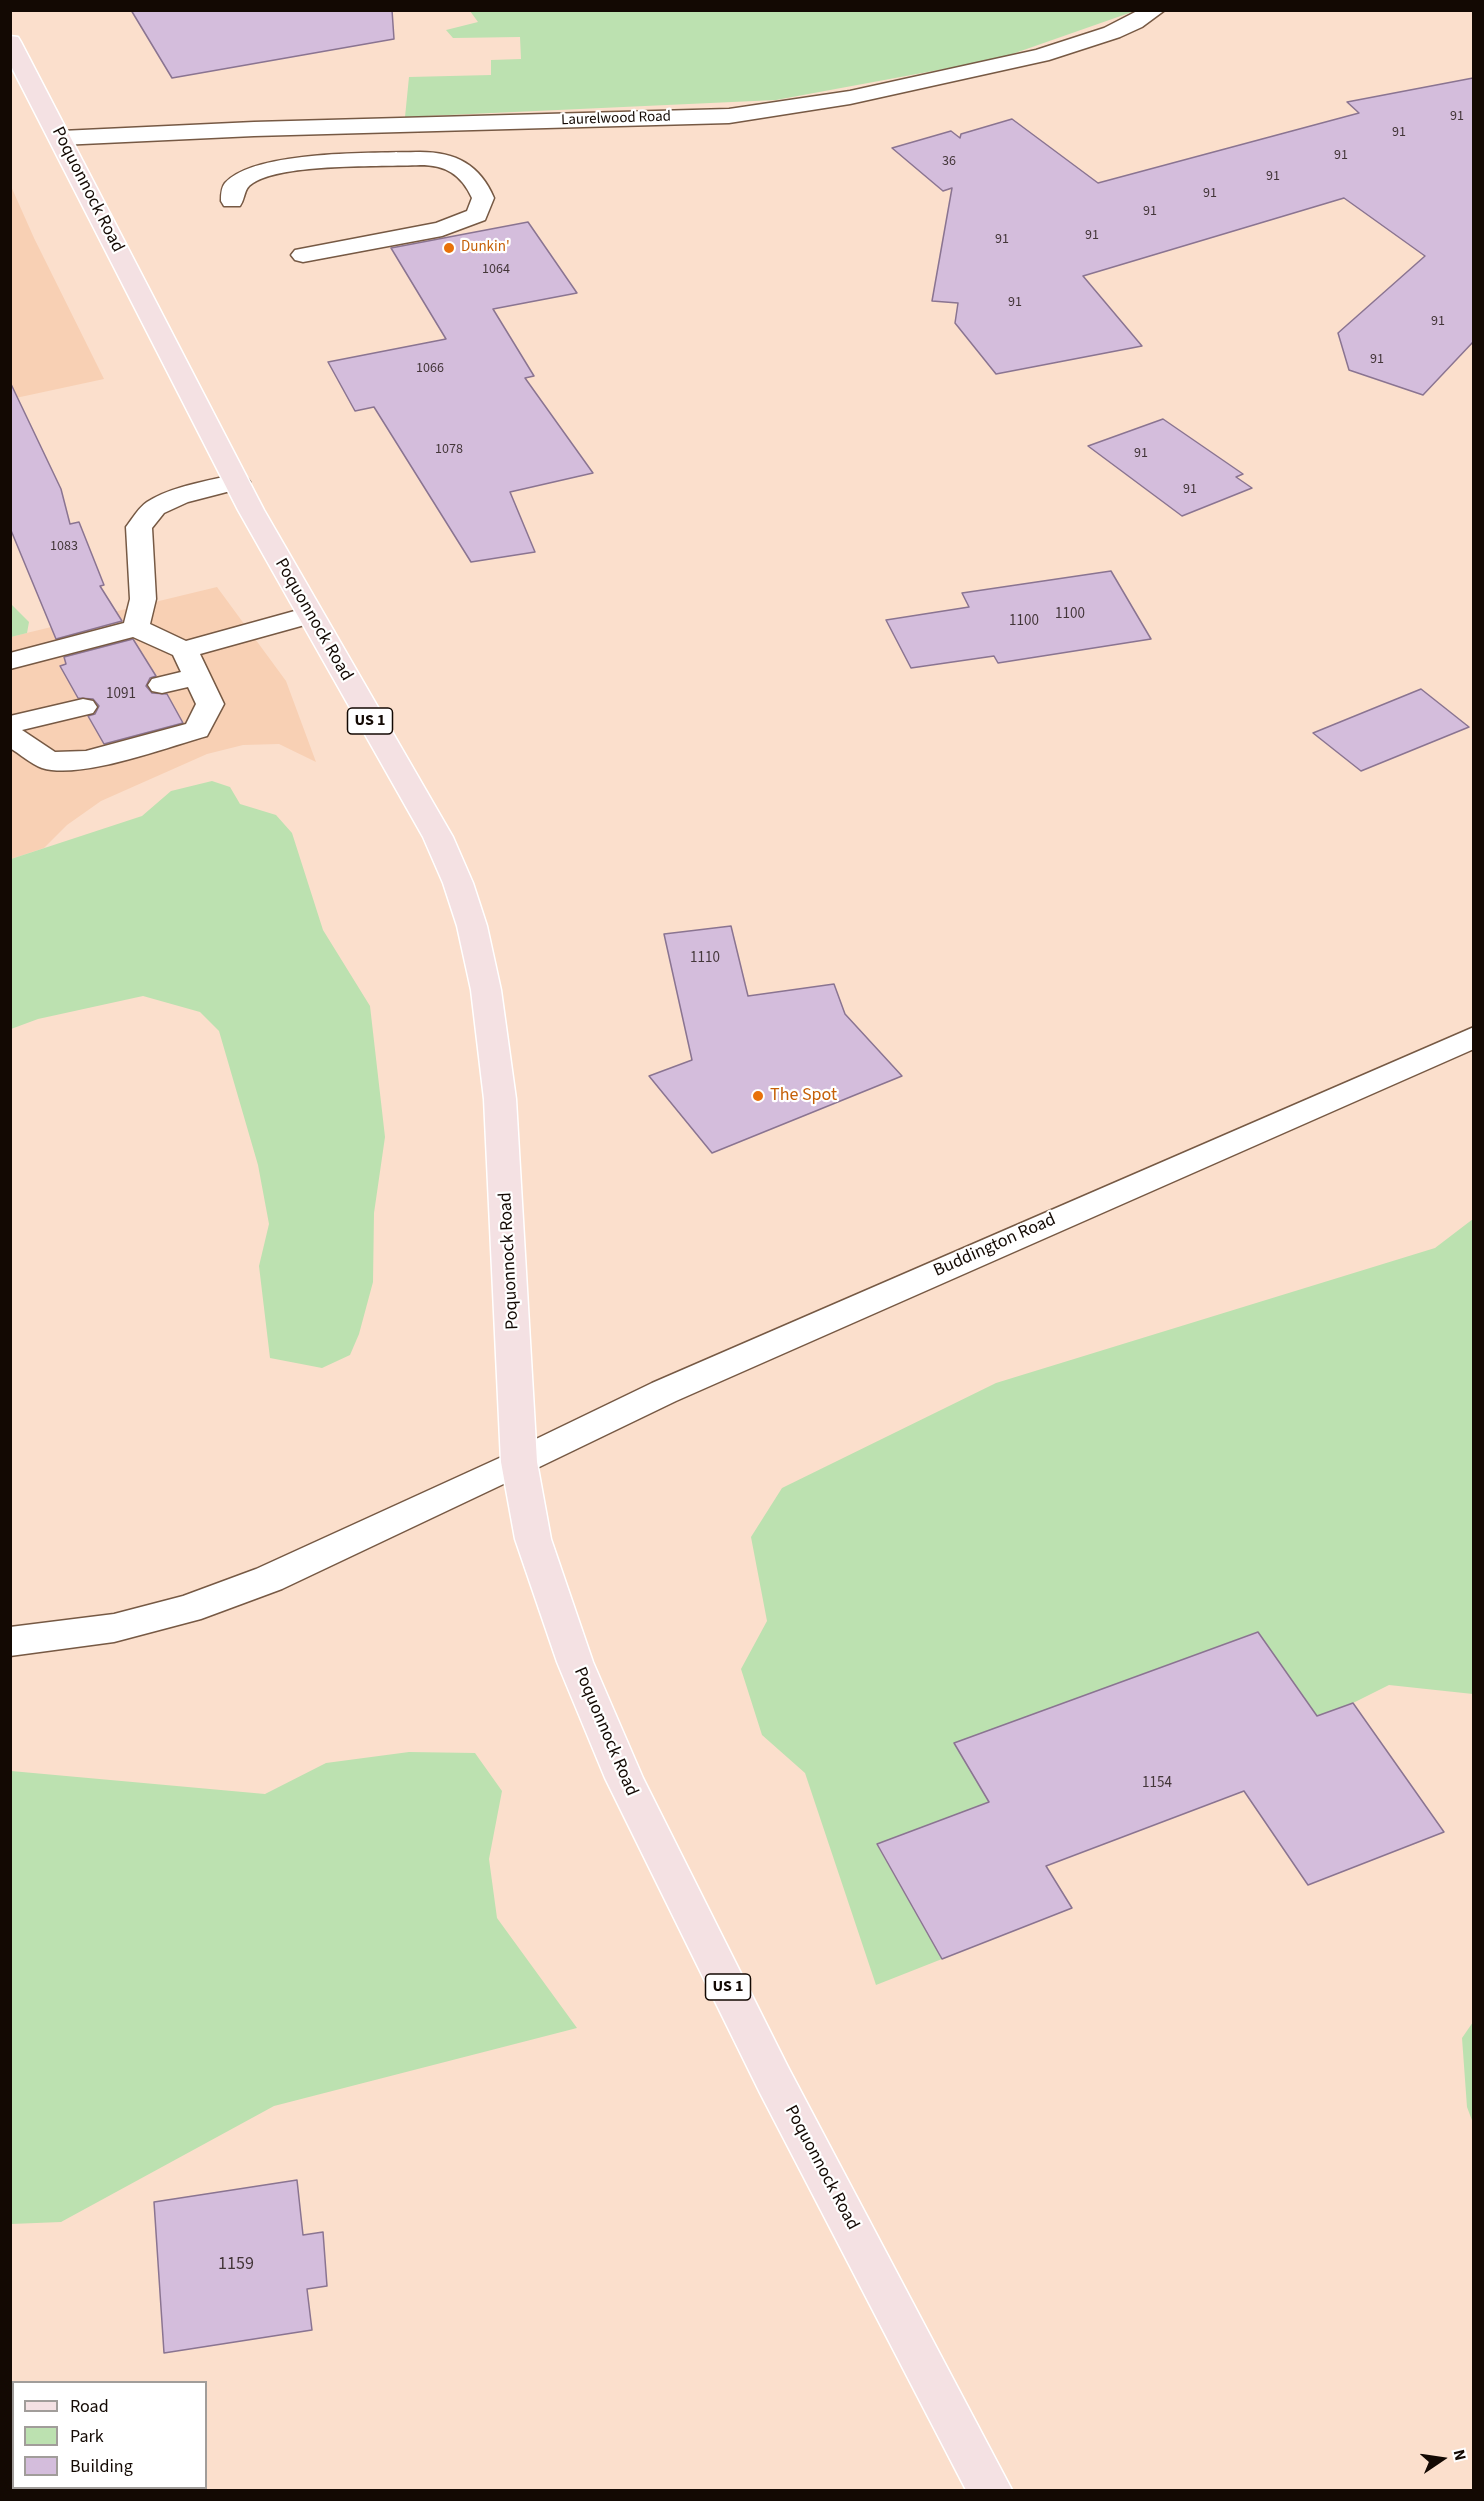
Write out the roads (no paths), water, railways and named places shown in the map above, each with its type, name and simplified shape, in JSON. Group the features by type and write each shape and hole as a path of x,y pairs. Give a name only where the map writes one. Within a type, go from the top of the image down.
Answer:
{"main road":[{"name":"Poquonnock Road","path":"10,42 62,138 237,482 309,615 438,837 458,883 472,926 486,990 500,1099 519,1462 533,1539 575,1662 624,1779 774,2080 990,2490"}],"street":[{"name":"Laurelwood Road","path":"62,138 254,129 729,116 779,111 859,97 1047,54 1135,24 1155,10"},
{"path":"232,201 230,192 239,181 266,170 307,164 407,160 445,160 474,177 483,198 477,215 442,229 303,255"},
{"path":"136,628 143,599 139,527 155,508 179,497 237,482"},
{"path":"10,661 20,656 136,628 184,650 309,615"},
{"path":"10,735 49,761 87,760 197,729 210,704 184,650"},
{"path":"162,685 196,676"},
{"path":"10,725 83,707"},
{"name":"Buddington Road","path":"10,1642 114,1628 188,1609 269,1579 664,1392 1473,1037"}],"place":[{"name":"Dunkin'","path":"449,248"},
{"name":"The Spot","path":"758,1096"}]}
